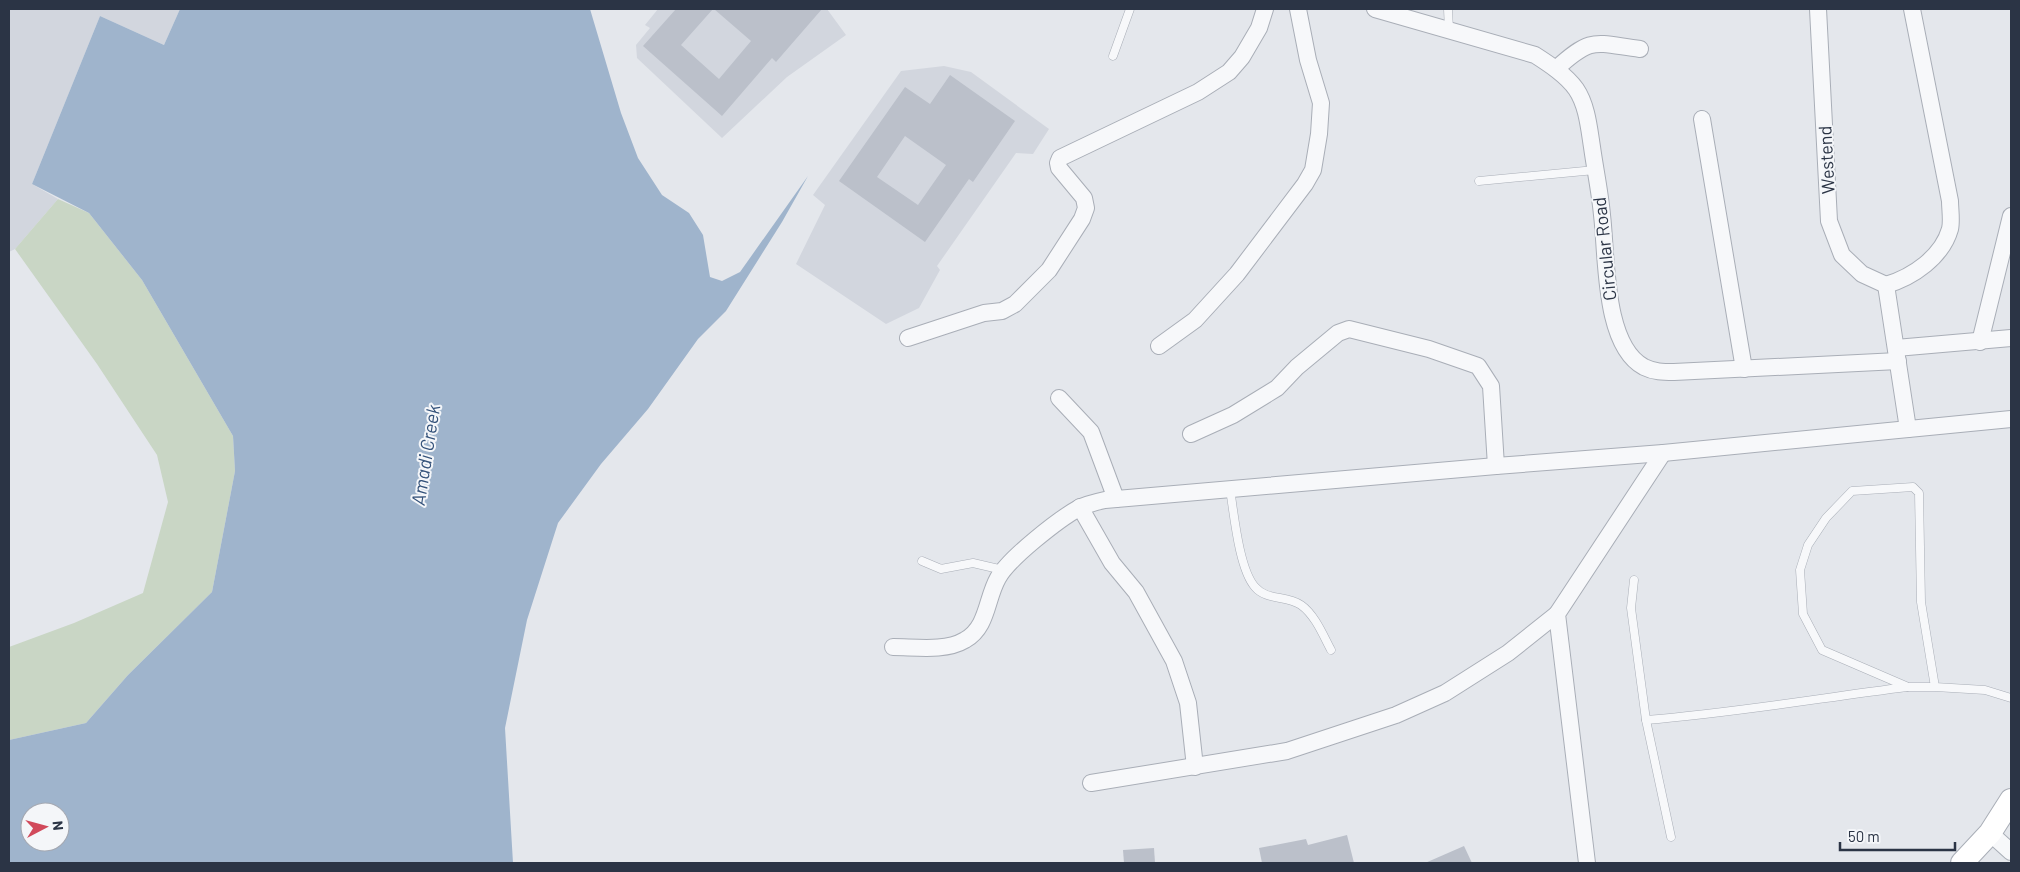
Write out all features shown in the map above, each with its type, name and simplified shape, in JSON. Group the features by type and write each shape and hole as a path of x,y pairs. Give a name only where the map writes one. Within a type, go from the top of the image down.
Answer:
{"street":[{"path":"908,338 984,313 1002,311 1015,304 1049,270 1082,219 1086,208 1084,198 1060,168 1058,163 1060,158 1198,92 1229,72 1242,57 1259,28 1265,9"},
{"path":"1159,346 1195,320 1238,274 1305,184 1313,170 1319,134 1321,104 1301,30 1298,9"},
{"name":"Circular Road","path":"1376,9 1535,55 1556,69 1576,88 1582,102 1602,214 1610,310 1622,339 1634,359 1643,367 1657,372 1744,369 1897,355 2011,338"},
{"name":"Westend","path":"1818,9 1829,221 1842,255 1862,274 1886,285"},
{"path":"1908,429 1886,285 1899,281 1924,267 1938,250 1950,229 1950,201 1912,9"},
{"path":"1556,69 1586,45 1598,43 1640,48"},
{"path":"1702,119 1744,369"},
{"path":"1980,342 2011,216"},
{"path":"1191,434 1233,415 1278,388 1297,367 1338,333 1349,329 1429,349 1478,366 1491,386 1496,466"},
{"path":"1059,398 1091,432 1116,499"},
{"path":"893,647 948,646 966,640 983,624 988,601 1003,570 1010,561 1061,519 1080,507 1116,499 1663,453 2011,419"},
{"path":"1091,783 1287,751 1396,715 1445,693 1508,653 1557,614 1663,453"},
{"path":"1080,507 1112,563 1136,592 1174,661 1188,703 1195,767"},
{"path":"1557,614 1587,863"},
{"path":"1962,863 1990,832 2011,800"},
{"path":"1990,832 2011,852"}],"lane":[{"path":"1113,56 1130,9"},
{"path":"1448,9 1449,30"},
{"path":"1479,181 1595,170"},
{"path":"1908,687 1822,650 1804,614 1800,570 1808,545 1826,518 1852,490 1913,487 1919,493 1921,602 1935,687"},
{"path":"1230,489 1246,573 1255,587 1268,596 1299,604 1309,612 1331,650"},
{"path":"922,561 941,569 973,563 1003,570"},
{"path":"1634,580 1631,608 1646,720 1671,838"},
{"path":"1646,720 1716,715 1806,699 1908,687 1985,690 2011,698"}],"shaded area":[{"path":"9,9 180,9 164,45 100,16 32,184 58,199 15,249 9,252"},
{"path":"658,9 827,9 846,35 787,77 722,138 637,58 636,45 650,28 645,25"},
{"path":"944,66 971,72 1049,129 1033,154 1016,153 937,266 940,270 919,308 886,324 796,264 825,205 813,195 901,71"}],"green space":[{"path":"58,199 89,213 142,280 233,436 235,471 212,592 128,675 86,723 9,740 9,647 74,623 143,593 168,502 157,455 97,364 15,249"}],"water":[{"name":"Amadi Creek","path":"180,9 590,9 621,113 638,158 662,195 689,213 703,235 710,277 722,281 740,272 808,176 782,222 726,311 698,339 648,409 601,464 558,523 527,620 505,728 513,863 9,863 9,740 86,723 128,675 212,592 235,471 233,436 142,280 89,213 32,184 100,16 164,45"}],"building":[{"path":"676,9 713,9 681,45 719,79 751,41 714,9 822,9 776,62 772,58 722,116 643,46"},
{"path":"950,75 1015,121 973,182 969,179 925,242 839,181 905,87 930,104","holes":["905,136 946,165 918,205 877,177"]},
{"path":"1347,835 1354,863 1262,863 1259,848 1306,839 1308,845"},
{"path":"1464,846 1472,863 1425,863"},
{"path":"1154,848 1155,863 1124,863 1123,850"}]}
